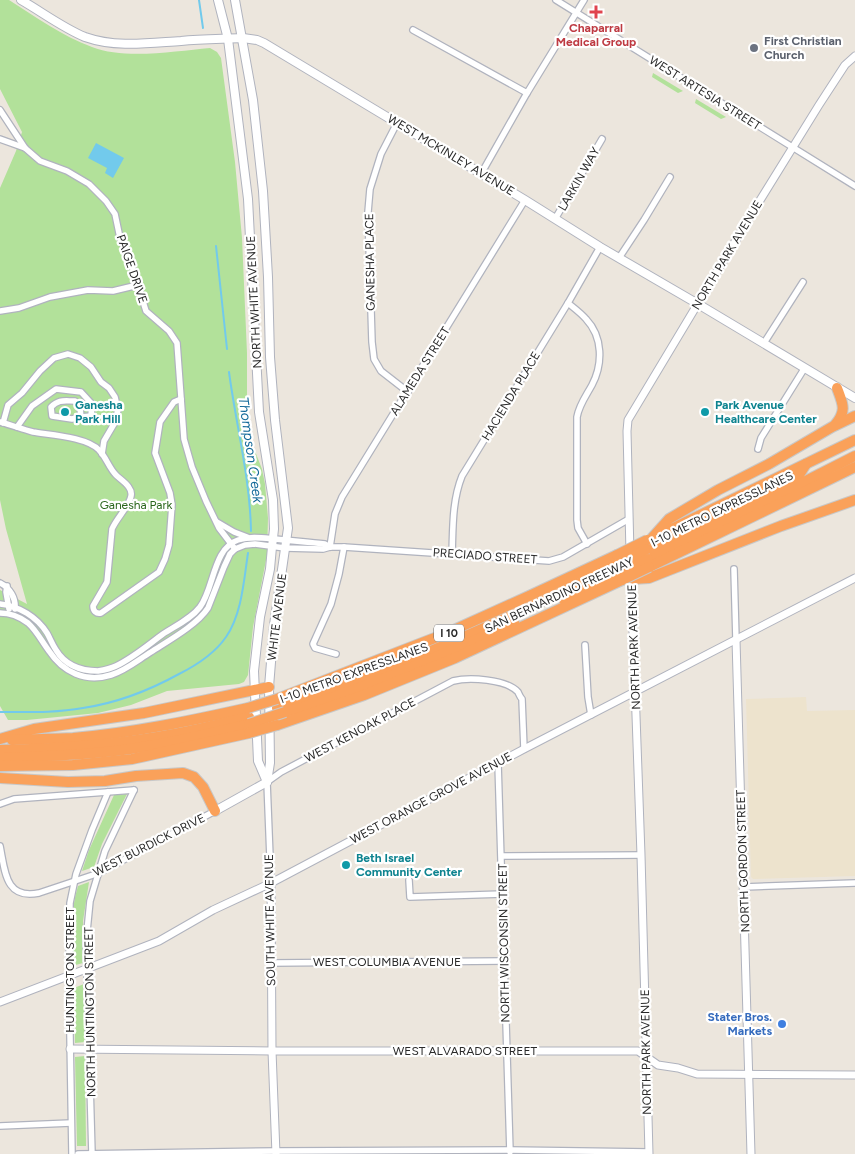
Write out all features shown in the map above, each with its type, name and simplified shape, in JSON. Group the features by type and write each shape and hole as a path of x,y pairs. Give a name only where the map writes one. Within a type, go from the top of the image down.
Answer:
{"highway":[{"path":"832,427 841,418 843,410 837,388"},
{"path":"649,555 669,519 718,490 855,416"},
{"name":"I-10 METRO EXPRESSLANES","path":"0,758 64,756 146,747 182,740 249,721 279,706 312,704 354,689 513,623 618,571 799,475 807,463 855,440"},
{"name":"I-10 METRO EXPRESSLANES","path":"649,555 855,456"},
{"name":"SAN BERNARDINO FREEWAY","path":"0,740 74,738 184,722 249,721 277,725 364,695 455,658 649,555 855,466"},
{"path":"618,571 649,555 781,526 855,500"},
{"name":"SAN BERNARDINO FREEWAY","path":"0,766 73,765 132,759 249,721 529,596 618,571"},
{"path":"0,740 34,729 144,713 269,687"},
{"name":"I-10 METRO EXPRESSLANES","path":"0,750 131,741 249,721"},
{"path":"0,778 68,782 105,781 136,776 183,773 194,777 203,787 215,811"}],"main road":[{"name":"WEST MCKINLEY AVENUE","path":"22,0 67,28 85,37 103,41 120,44 138,44 242,38 264,43 600,247 855,398"},
{"name":"NORTH WHITE AVENUE","path":"218,0 228,38 248,202 259,412 273,500 273,543 270,569 260,617 254,671 258,762 267,782"},
{"name":"NORTH WHITE AVENUE","path":"235,0 253,100 262,191 268,277 270,357 275,420 288,528 286,544"},
{"name":"WHITE AVENUE","path":"269,687 274,625 286,544"},
{"name":"SOUTH WHITE AVENUE","path":"267,782 270,763 269,687"},
{"name":"WEST BURDICK DRIVE","path":"215,811 267,782"}],"street":[{"name":"WEST ARTESIA STREET","path":"556,0 855,186"},
{"path":"481,174 527,93 584,0"},
{"path":"413,30 527,93"},
{"name":"NORTH PARK AVENUE","path":"649,1153 636,691 629,519 628,420 792,148 840,72 855,56"},
{"name":"PAIGE DRIVE","path":"0,110 25,148 40,161 67,171 89,184 106,201 115,214 120,238 129,257 146,311 169,330 177,343 184,439 192,467 216,522 235,549"},
{"name":"GANESHA PLACE","path":"397,123 381,154 370,189 368,212 372,342 374,359 381,372 408,392"},
{"path":"0,139 25,148"},
{"name":"LARKIN WAY","path":"555,219 602,139"},
{"path":"619,258 670,177"},
{"name":"ALAMEDA STREET","path":"330,547 335,514 342,497 525,200"},
{"name":"HACIENDA PLACE","path":"452,554 454,504 462,476 600,247"},
{"path":"764,343 803,282"},
{"path":"0,312 19,308 50,297 88,290 113,291 138,285"},
{"path":"568,303 586,318 596,332 600,350 598,370 578,409 577,417 577,520 578,528 587,544"},
{"path":"102,454 104,441 114,424 118,410 115,397 109,388 101,382 91,367 80,358 68,354 54,358 40,371 22,393 8,405 2,423 31,431 74,438 94,445 100,450 102,454 114,473 131,491 129,502 114,523 112,529 107,582 93,606 93,609 98,614 159,572 165,559 169,545 172,505 170,493 155,453 160,422 174,402 181,399"},
{"path":"758,449 761,438 804,369"},
{"path":"17,427 32,406 56,389 81,392 92,404 91,416 72,419 52,416 51,407 56,402 62,400 75,401 80,408 81,417"},
{"name":"PRECIADO STREET","path":"273,543 324,549 344,547 548,560 563,557 629,519"},
{"path":"216,522 249,538"},
{"path":"0,604 28,613 34,618 47,632 62,658 73,666 84,670 99,671 124,661 196,611 205,600 217,562 231,543 249,538 262,538 273,543"},
{"path":"0,613 12,615 29,624 59,664 69,671 79,676 90,678 111,675 121,671 150,652 192,624 206,612 224,567 230,554 235,549 245,545 273,543"},
{"path":"336,654 315,648 313,644 331,604 344,547"},
{"name":"NORTH GORDON STREET","path":"734,569 751,1154"},
{"name":"WEST ORANGE GROVE AVENUE","path":"0,1002 159,941 213,910 271,883 524,749 855,578"},
{"path":"0,583 7,586 6,592 12,607 12,615"},
{"path":"29,624 34,618"},
{"path":"585,646 591,715"},
{"name":"WEST KENOAK PLACE","path":"267,782 281,772 463,678 490,680 518,692 522,699 524,749"},
{"name":"NORTH WISCONSIN STREET","path":"498,763 510,1152"},
{"name":"SOUTH WHITE AVENUE","path":"267,782 271,883 272,1051 276,1152"},
{"name":"NORTH HUNTINGTON STREET","path":"92,1154 86,942 90,901 105,851 134,790 108,792"},
{"path":"0,804 14,800 108,792"},
{"name":"HUNTINGTON STREET","path":"72,1154 69,976 70,903 74,881 108,792"},
{"name":"WEST BURDICK DRIVE","path":"0,846 7,878 11,887 21,894 30,895 99,873 215,811"},
{"path":"502,856 641,855"},
{"path":"409,880 410,897 503,894"},
{"path":"744,887 855,883"},
{"name":"WEST COLUMBIA AVENUE","path":"271,963 503,962"},
{"name":"WEST ALVARADO STREET","path":"70,1049 638,1051 658,1065 678,1068 697,1074 855,1074"},
{"path":"0,1126 71,1124"},
{"path":"78,1154 276,1152 649,1153"}],"shaded area":[{"path":"806,697 807,711 855,710 855,876 753,879 751,877 746,699"}],"green space":[{"name":"Ganesha Park","path":"0,0 9,0 49,26 92,47 105,51 151,54 210,48 217,52 221,58 235,162 242,238 247,353 247,407 251,441 262,469 265,484 268,518 267,555 253,627 248,675 244,682 239,684 167,691 131,705 98,713 27,720 8,720 0,706 0,590 27,604 0,500 0,188 22,132 0,89"},
{"path":"653,73 683,91 678,93 652,77"},
{"path":"696,99 726,117 721,119 695,103"},
{"path":"127,794 102,844 94,867 82,871 89,850 114,795"},
{"path":"89,882 83,921 83,963 72,966 71,946 75,896 78,886"},
{"path":"84,984 85,1042 75,1043 74,988"},
{"path":"85,1056 86,1146 77,1146 75,1057"}],"water":[{"path":"96,143 124,158 113,178 105,173 107,168 88,158"}],"waterway":[{"name":"Thompson Creek","path":"199,0 203,28"},
{"name":"Thompson Creek","path":"216,246 227,349"},
{"name":"Thompson Creek","path":"229,372 248,491 251,531"},
{"name":"Thompson Creek","path":"0,712 63,711 108,703 157,685 199,663 217,648 226,637 236,618 242,596 248,553"}],"place":[{"name":"Chaparral Medical Group","path":"596,12"},
{"name":"First Christian Church","path":"754,48"},
{"name":"Ganesha Park Hill","path":"65,412"},
{"name":"Park Avenue Healthcare Center","path":"705,412"},
{"name":"Beth Israel Community Center","path":"346,865"},
{"name":"Stater Bros. Markets","path":"782,1024"}]}
